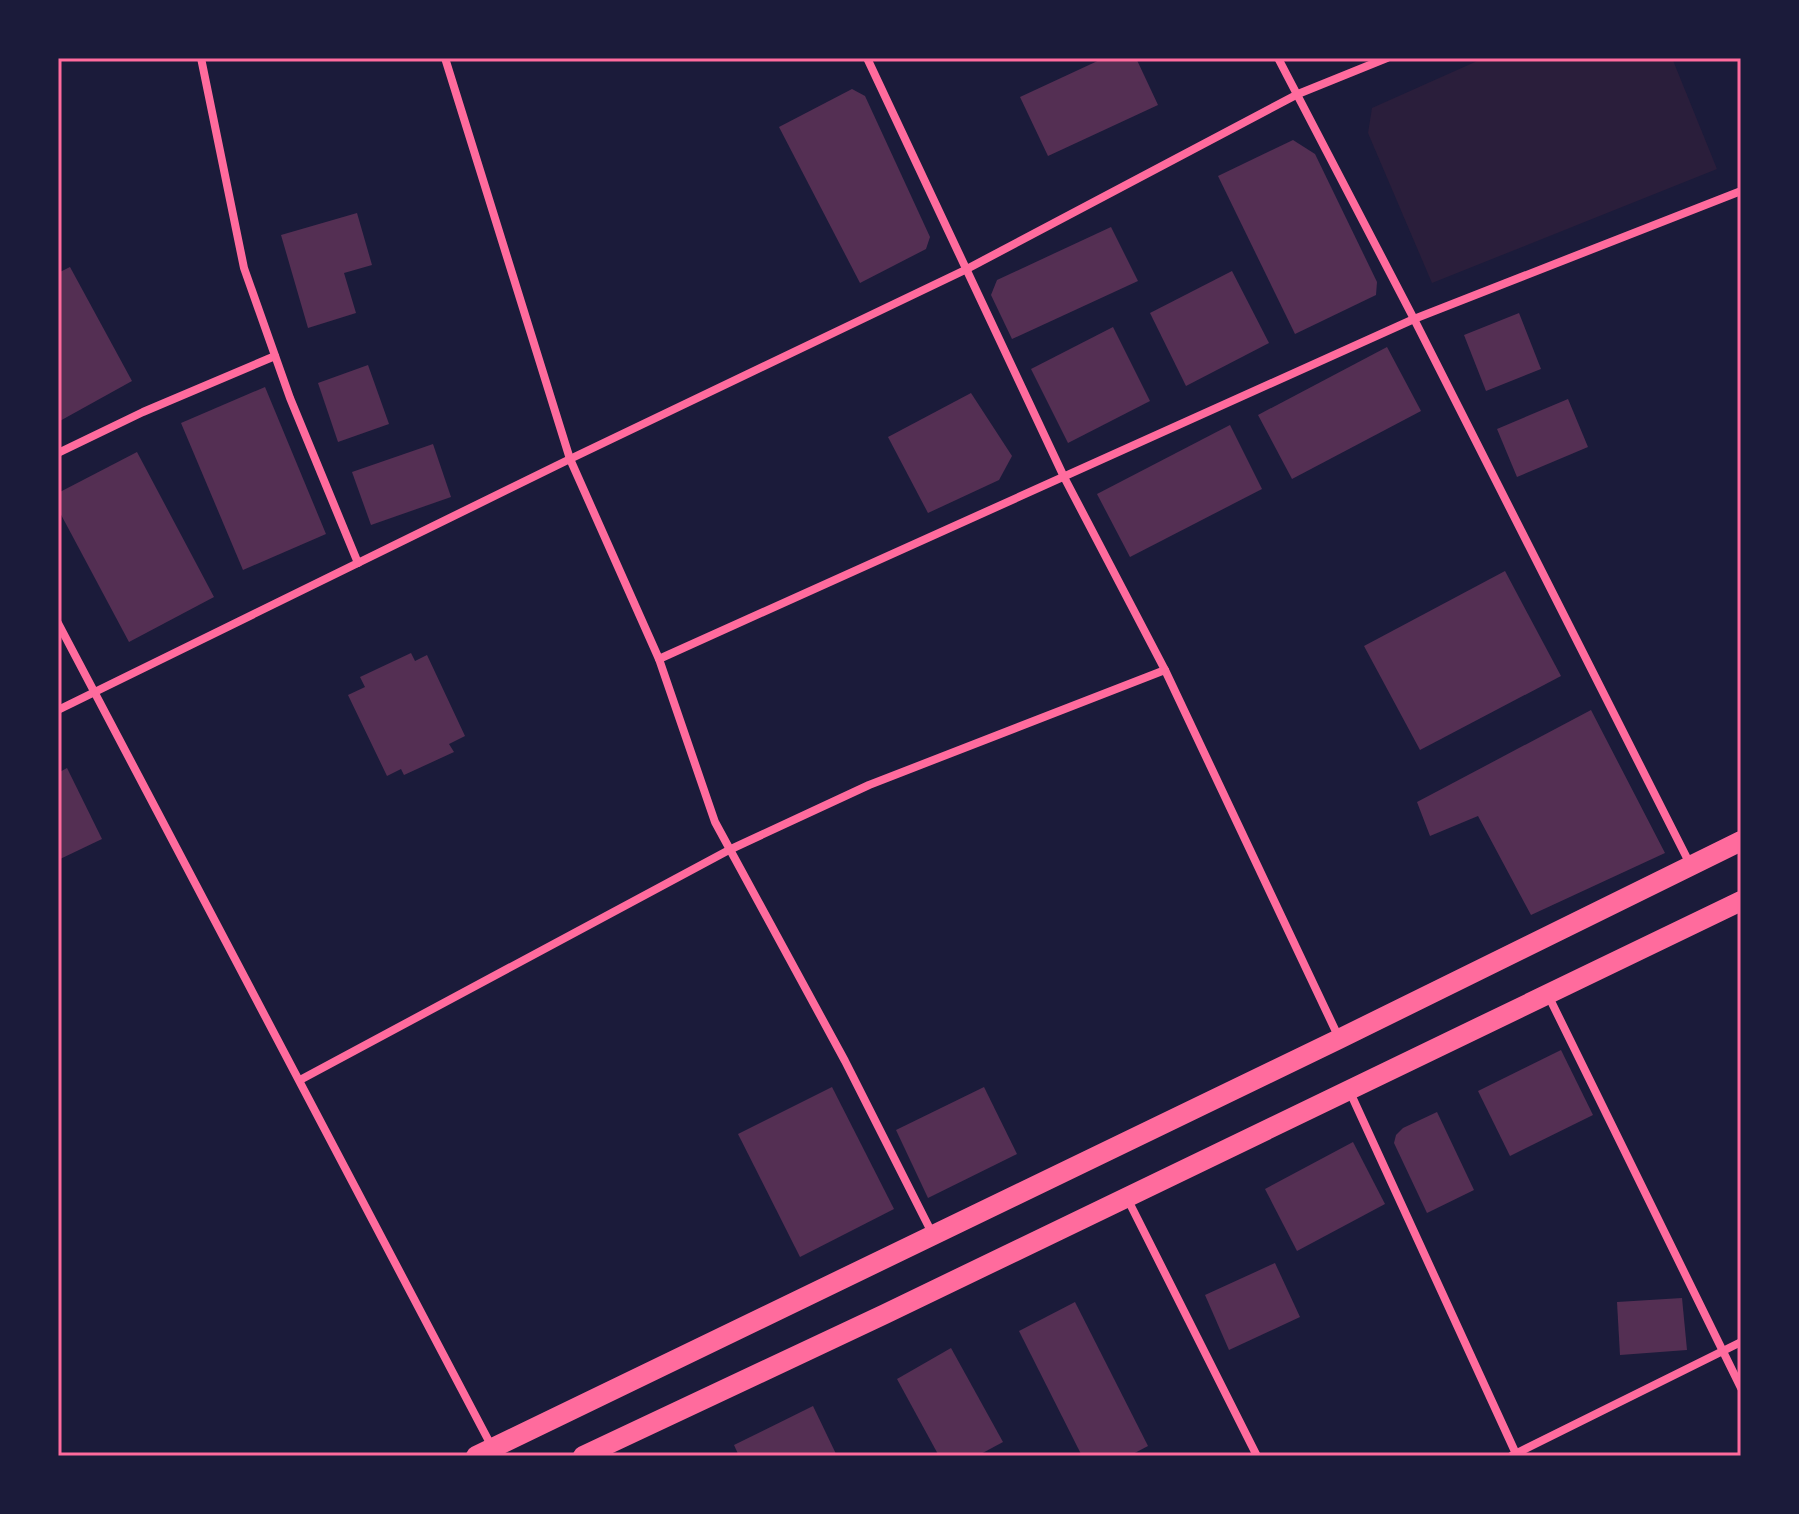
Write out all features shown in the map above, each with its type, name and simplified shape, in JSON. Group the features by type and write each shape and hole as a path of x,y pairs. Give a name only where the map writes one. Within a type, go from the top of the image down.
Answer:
{"main road":[{"path":"484,1452 934,1236 1741,841"},
{"path":"583,1456 607,1451 1741,901"}],"street":[{"path":"201,58 244,268 275,356 358,563"},
{"path":"445,58 570,459 659,659 715,822 845,1061 934,1236"},
{"path":"867,58 1064,477 1165,670 1339,1039"},
{"path":"1278,58 1690,864"},
{"path":"58,710 965,270 1298,94 1387,58"},
{"path":"659,659 1414,319 1741,191"},
{"path":"58,453 143,412 275,356"},
{"path":"58,623 300,1080 484,1452"},
{"path":"300,1080 729,850 869,785 1165,670"},
{"path":"1548,995 1741,1388"},
{"path":"1349,1090 1515,1455 1741,1342"},
{"path":"1126,1198 1257,1456"}],"shaded area":[{"path":"1484,58 1672,58 1717,169 1432,283 1368,133 1372,108"}],"building":[{"path":"1104,58 1136,58 1158,105 1048,156 1020,97"},
{"path":"852,89 865,96 930,237 926,249 860,283 779,127"},
{"path":"1293,140 1315,154 1377,282 1376,295 1295,334 1218,176"},
{"path":"357,213 372,265 344,273 356,313 308,328 281,235"},
{"path":"1111,227 1138,281 1012,339 991,295 997,280"},
{"path":"70,267 132,381 58,422 58,273"},
{"path":"1232,271 1269,343 1186,386 1150,313"},
{"path":"1519,313 1541,369 1486,391 1464,335"},
{"path":"1113,327 1150,401 1068,443 1031,369"},
{"path":"1387,347 1421,411 1292,479 1258,415"},
{"path":"368,365 389,424 338,442 318,383"},
{"path":"265,387 326,534 243,570 181,423"},
{"path":"971,393 1012,456 999,480 928,513 888,437"},
{"path":"1568,399 1588,447 1517,477 1497,429"},
{"path":"1230,425 1262,489 1130,557 1097,494"},
{"path":"433,444 451,497 371,525 352,472"},
{"path":"137,452 214,597 129,642 58,509 58,493"},
{"path":"1505,571 1561,676 1420,750 1364,646"},
{"path":"411,653 415,661 427,655 465,736 449,744 454,752 404,775 401,769 387,776 348,695 365,687 360,677"},
{"path":"1591,710 1665,853 1531,915 1478,816 1430,836 1417,802"},
{"path":"67,768 102,839 58,860 58,773"},
{"path":"1561,1050 1593,1115 1510,1156 1478,1091"},
{"path":"832,1087 894,1209 800,1257 738,1134"},
{"path":"984,1087 1017,1154 928,1198 896,1130"},
{"path":"1437,1112 1474,1190 1427,1213 1394,1143 1396,1135 1403,1128"},
{"path":"1353,1142 1385,1204 1297,1251 1265,1189"},
{"path":"1275,1263 1300,1317 1229,1350 1205,1295"},
{"path":"1682,1298 1687,1350 1620,1355 1617,1302"},
{"path":"1075,1302 1148,1446 1129,1456 1082,1456 1019,1331"},
{"path":"951,1348 1003,1442 977,1456 939,1456 897,1379"},
{"path":"813,1406 837,1456 739,1456 734,1445"}]}
